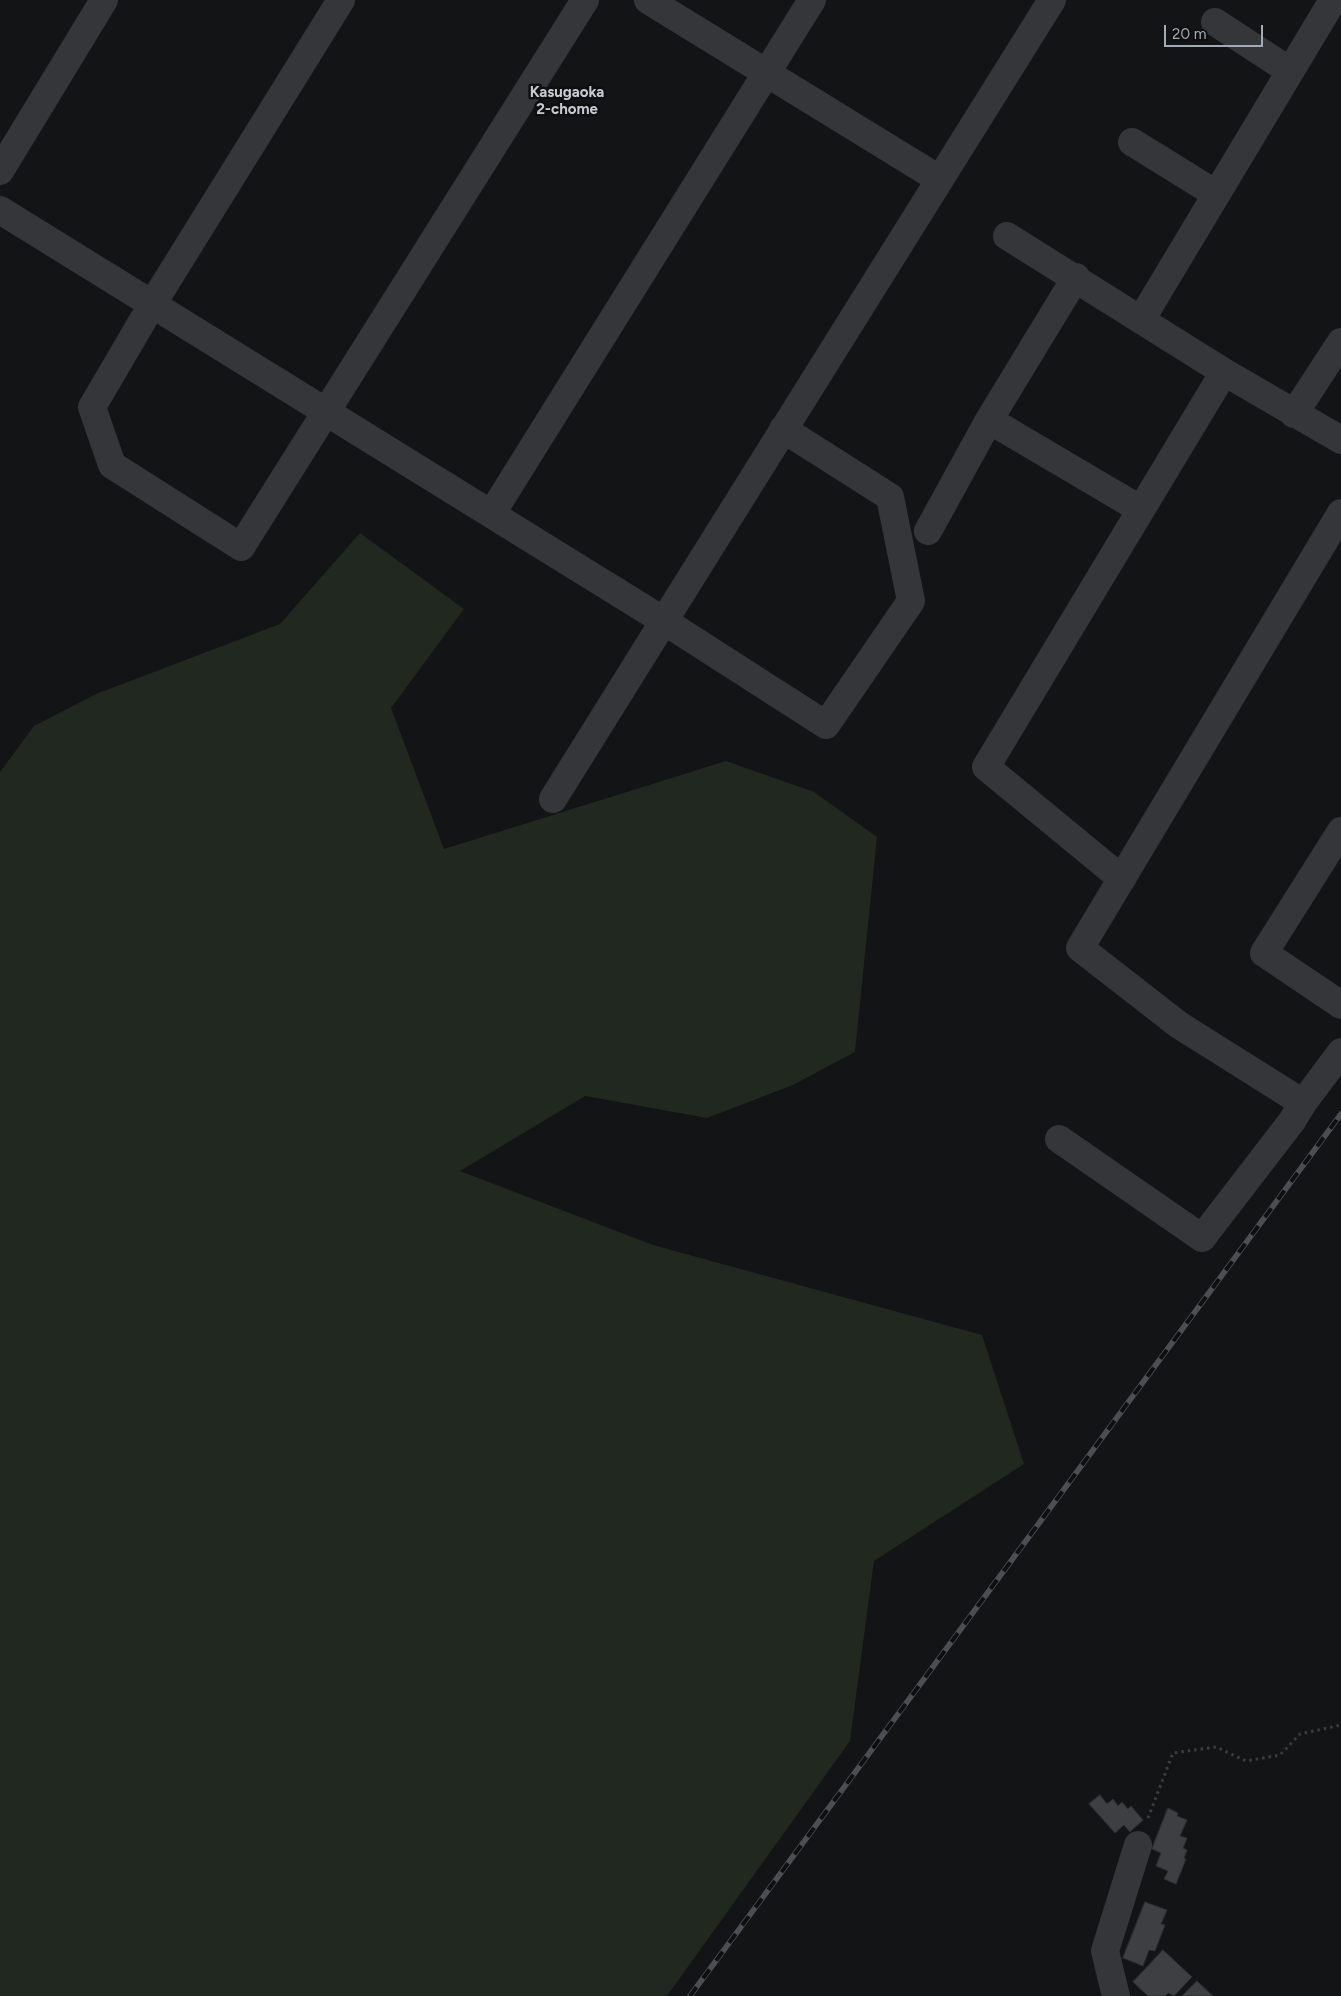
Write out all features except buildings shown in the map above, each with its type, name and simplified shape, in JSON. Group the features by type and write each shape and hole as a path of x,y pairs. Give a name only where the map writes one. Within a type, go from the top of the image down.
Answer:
{"street":[{"path":"0,171 104,0"},
{"path":"341,0 153,304 92,407 112,465 241,546 585,0"},
{"path":"648,0 768,72 939,179"},
{"path":"492,513 812,0"},
{"path":"553,799 1052,0"},
{"path":"1141,320 1333,0"},
{"path":"1215,22 1290,71"},
{"path":"1132,142 1216,194"},
{"path":"0,210 492,513 826,725 912,601 890,497 783,429"},
{"path":"1007,236 1076,277 1224,372 1341,440"},
{"path":"928,531 990,420 1076,277"},
{"path":"1294,414 1341,342"},
{"path":"1122,879 986,767 1224,372"},
{"path":"990,420 1140,509"},
{"path":"1303,1103 1179,1025 1080,948 1341,513"},
{"path":"1341,832 1264,953 1341,1005"},
{"path":"1059,1139 1202,1238 1292,1121 1341,1052"},
{"path":"1116,1996 1106,1951 1138,1845"}],"path":[{"path":"1138,1845 1173,1753 1216,1747 1246,1761 1280,1755 1300,1734 1341,1725"}],"shaded area":[{"path":"360,533 464,609 391,708 444,849 726,761 814,792 877,837 855,1052 793,1085 707,1118 585,1096 460,1171 653,1245 982,1335 1024,1464 874,1561 850,1741 667,1996 0,1996 0,772 34,726 96,694 280,624"}],"railway":[{"path":"690,1996 1341,1114"}],"district":[{"name":"Kasugaoka 2-chome","path":"567,102"}]}
